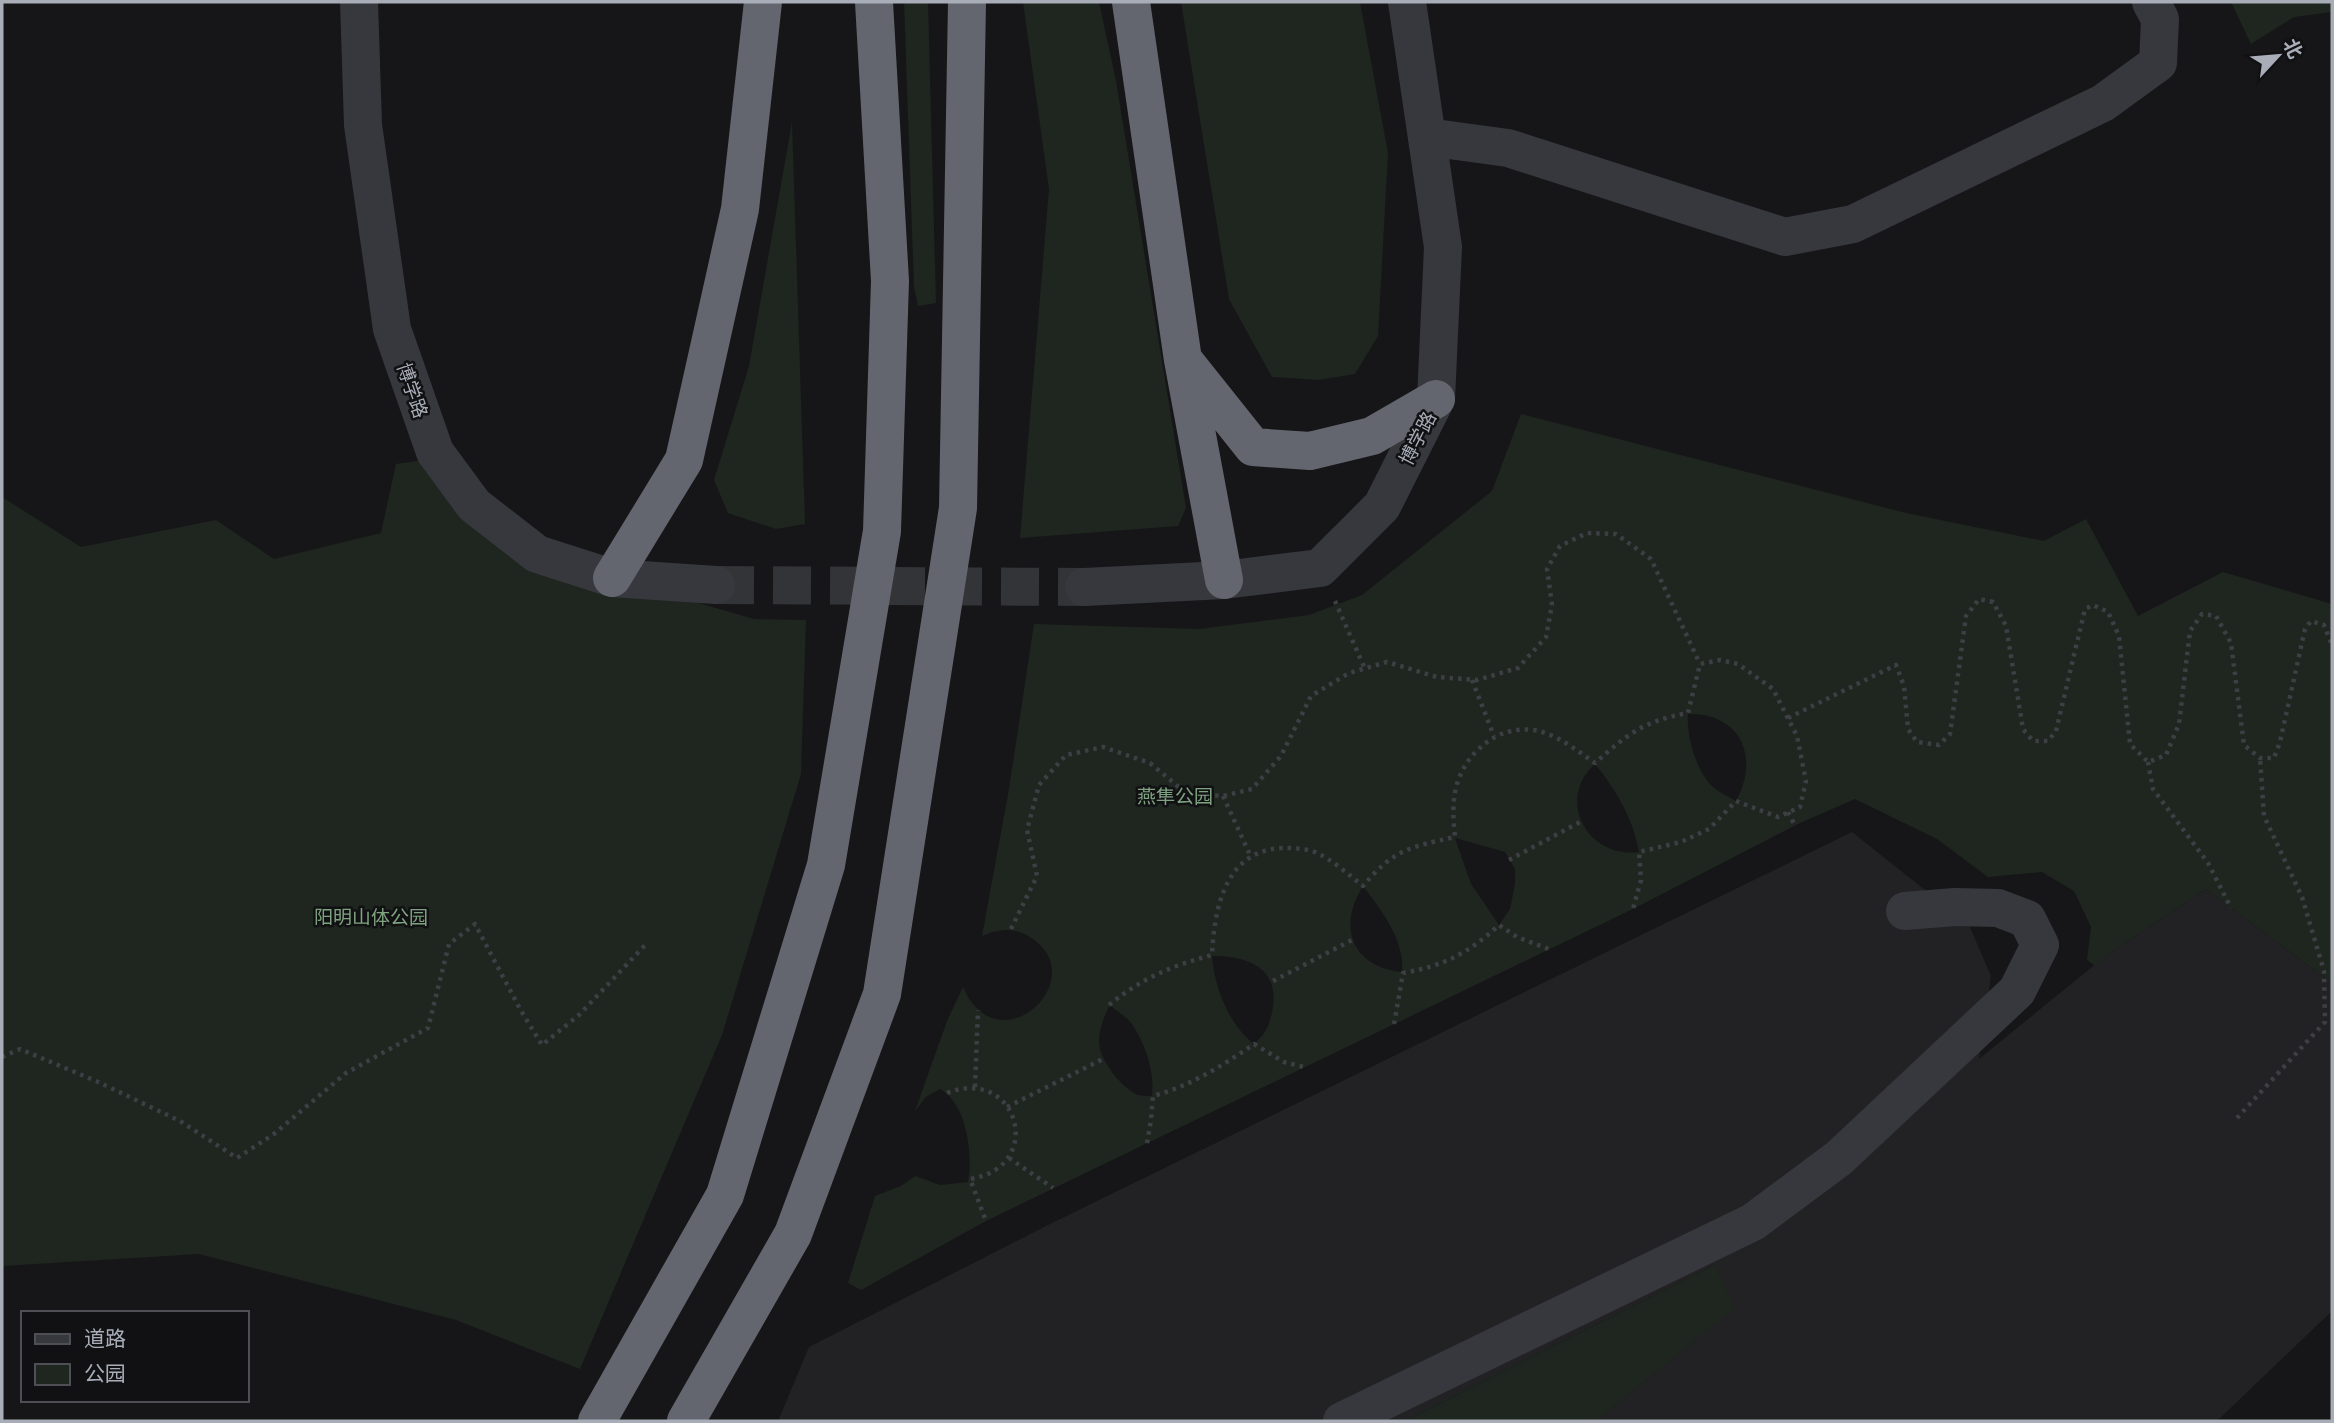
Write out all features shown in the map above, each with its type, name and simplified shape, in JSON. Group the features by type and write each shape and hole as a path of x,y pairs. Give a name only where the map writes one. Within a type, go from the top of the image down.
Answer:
{"highway":[{"path":"612,578 684,460 740,209 763,2"},
{"path":"597,1421 725,1195 826,865 882,530 890,281 874,2"},
{"path":"686,1421 793,1234 882,995 958,508 967,2"},
{"path":"1131,2 1183,360 1224,580"},
{"path":"1183,360 1253,447 1310,451 1373,436 1436,399"}],"street":[{"name":"博学路","path":"359,2 363,125 392,329 435,452 474,505 537,554 612,578 716,585"},
{"name":"博学路","path":"1320,568 1382,506 1436,399 1443,247 1407,2"},
{"path":"1427,137 1508,148 1784,237 1853,224 2103,103 2158,62 2160,19 2151,2"},
{"path":"1084,587 1224,580 1320,568"},
{"path":"1342,1421 1753,1222 1839,1158 2017,991 2040,945 2027,919 1998,908 1955,907 1905,911"}],"path":[{"path":"1011,929 1037,876 1027,830 1039,785 1066,755 1103,747 1150,763 1187,794 1223,796 1252,789 1281,756 1311,696 1349,673 1387,663 1437,677 1472,680 1518,668 1546,637 1552,604 1547,569 1560,546 1587,533 1616,534 1651,559 1700,664 1688,713 1666,717 1640,727 1620,740 1595,763 1561,739 1533,730 1494,736 1479,747 1457,783 1452,811 1455,837 1406,848 1377,869 1363,886 1342,869 1310,850 1272,849 1244,859 1223,890 1214,921 1212,956 1177,964 1155,974 1132,987 1110,1005"},
{"path":"1320,568 1365,669"},
{"path":"1788,718 1896,666 1904,686 1908,729 1917,742 1939,745 1950,734 1966,616 1979,599 1993,602 2006,626 2023,729 2033,741 2048,741 2056,731 2085,609 2093,605 2108,612 2119,636 2130,744 2148,762 2153,789 2208,863 2231,908"},
{"path":"2148,762 2166,755 2179,724 2190,631 2202,614 2216,616 2231,643 2244,745 2260,758 2274,758 2277,750 2305,629 2311,621 2324,625 2332,645"},
{"path":"1633,909 1641,880 1639,852 1681,842 1709,829 1736,801 1779,817 1800,807 1806,781 1797,736 1773,689 1738,664 1720,660 1700,664"},
{"path":"1472,680 1494,736"},
{"path":"2237,1118 2325,1022 2324,971 2302,897 2264,817 2260,758"},
{"path":"1223,796 1251,857"},
{"path":"1788,812 1794,826"},
{"path":"1509,860 1582,821"},
{"path":"2,1057 20,1049 96,1081 180,1121 237,1158 274,1134 346,1073 428,1028 449,944 475,924 542,1045 579,1015 648,942"},
{"path":"1394,1024 1402,972 1430,968 1457,957 1480,943 1499,925 1517,936 1549,949"},
{"path":"1272,981 1352,940"},
{"path":"975,1087 978,1010"},
{"path":"1147,1143 1153,1096 1179,1089 1254,1044 1284,1062 1304,1067"},
{"path":"1007,1107 1103,1059"},
{"path":"947,1093 961,1087 991,1091 1007,1107 1016,1128 1015,1144 1009,1158 999,1169 986,1177 970,1179 986,1221"},
{"path":"1009,1158 1053,1188"}],"shaded area":[{"path":"1852,832 1969,925 1991,976 1979,1059 2108,954 2206,889 2332,983 2332,1311 2217,1421 1596,1421 1734,1308 1715,1265 1405,1421 778,1421 809,1347 1052,1223"}],"green space":[{"path":"904,2 928,2 936,303 918,306 914,286"},
{"path":"1023,2 1099,2 1116,81 1186,508 1178,526 1020,538 1049,189"},
{"path":"1181,2 1360,2 1388,153 1378,336 1355,374 1319,380 1272,377 1229,299"},
{"path":"2231,2 2332,2 2332,12 2294,17 2251,44"},
{"path":"792,122 805,524 776,529 728,513 714,480 749,366"},
{"name":"燕隼公园","path":"1521,414 1906,513 2044,541 2086,519 2138,616 2223,572 2332,604 2332,983 2206,889 2108,954 2095,966 2087,960 2091,927 2074,891 2042,872 1988,877 1937,839 1855,799 1800,823 1633,909 986,1221 861,1290 848,1283 875,1196 901,1186 915,1176 940,1185 968,1182 970,1158 966,1131 949,1096 940,1089 926,1097 915,1111 947,1021 963,987 978,1010 997,1019 1016,1018 1033,1009 1046,994 1052,975 1048,956 1027,935 1008,930 982,936 1009,789 1034,624 1199,629 1309,615 1362,595 1492,491","holes":["1688,714 1706,716 1733,729 1741,741 1746,769 1736,801 1714,788 1706,779 1693,752","1595,764 1623,805 1639,852 1621,852 1592,837 1578,810 1578,794 1583,778","1455,838 1505,852 1515,869 1510,909 1499,925 1471,884","1363,886 1396,937 1402,972 1385,969 1361,953 1351,930 1355,901","1212,956 1250,962 1267,975 1274,997 1272,1012 1266,1030 1254,1044 1230,1016 1216,980","1110,1005 1129,1020 1136,1031 1145,1048 1150,1068 1152,1096 1136,1094 1130,1090 1107,1064 1099,1042"]},
{"name":"阳明山体公园","path":"424,460 522,562 702,604 754,619 806,620 801,774 722,1035 580,1369 456,1320 199,1254 2,1266 2,497 81,547 216,520 274,559 381,533 396,464"},
{"path":"1715,1265 1735,1308 1596,1421 1405,1421"}],"tunnel":[{"path":"716,585 1084,587"}]}
